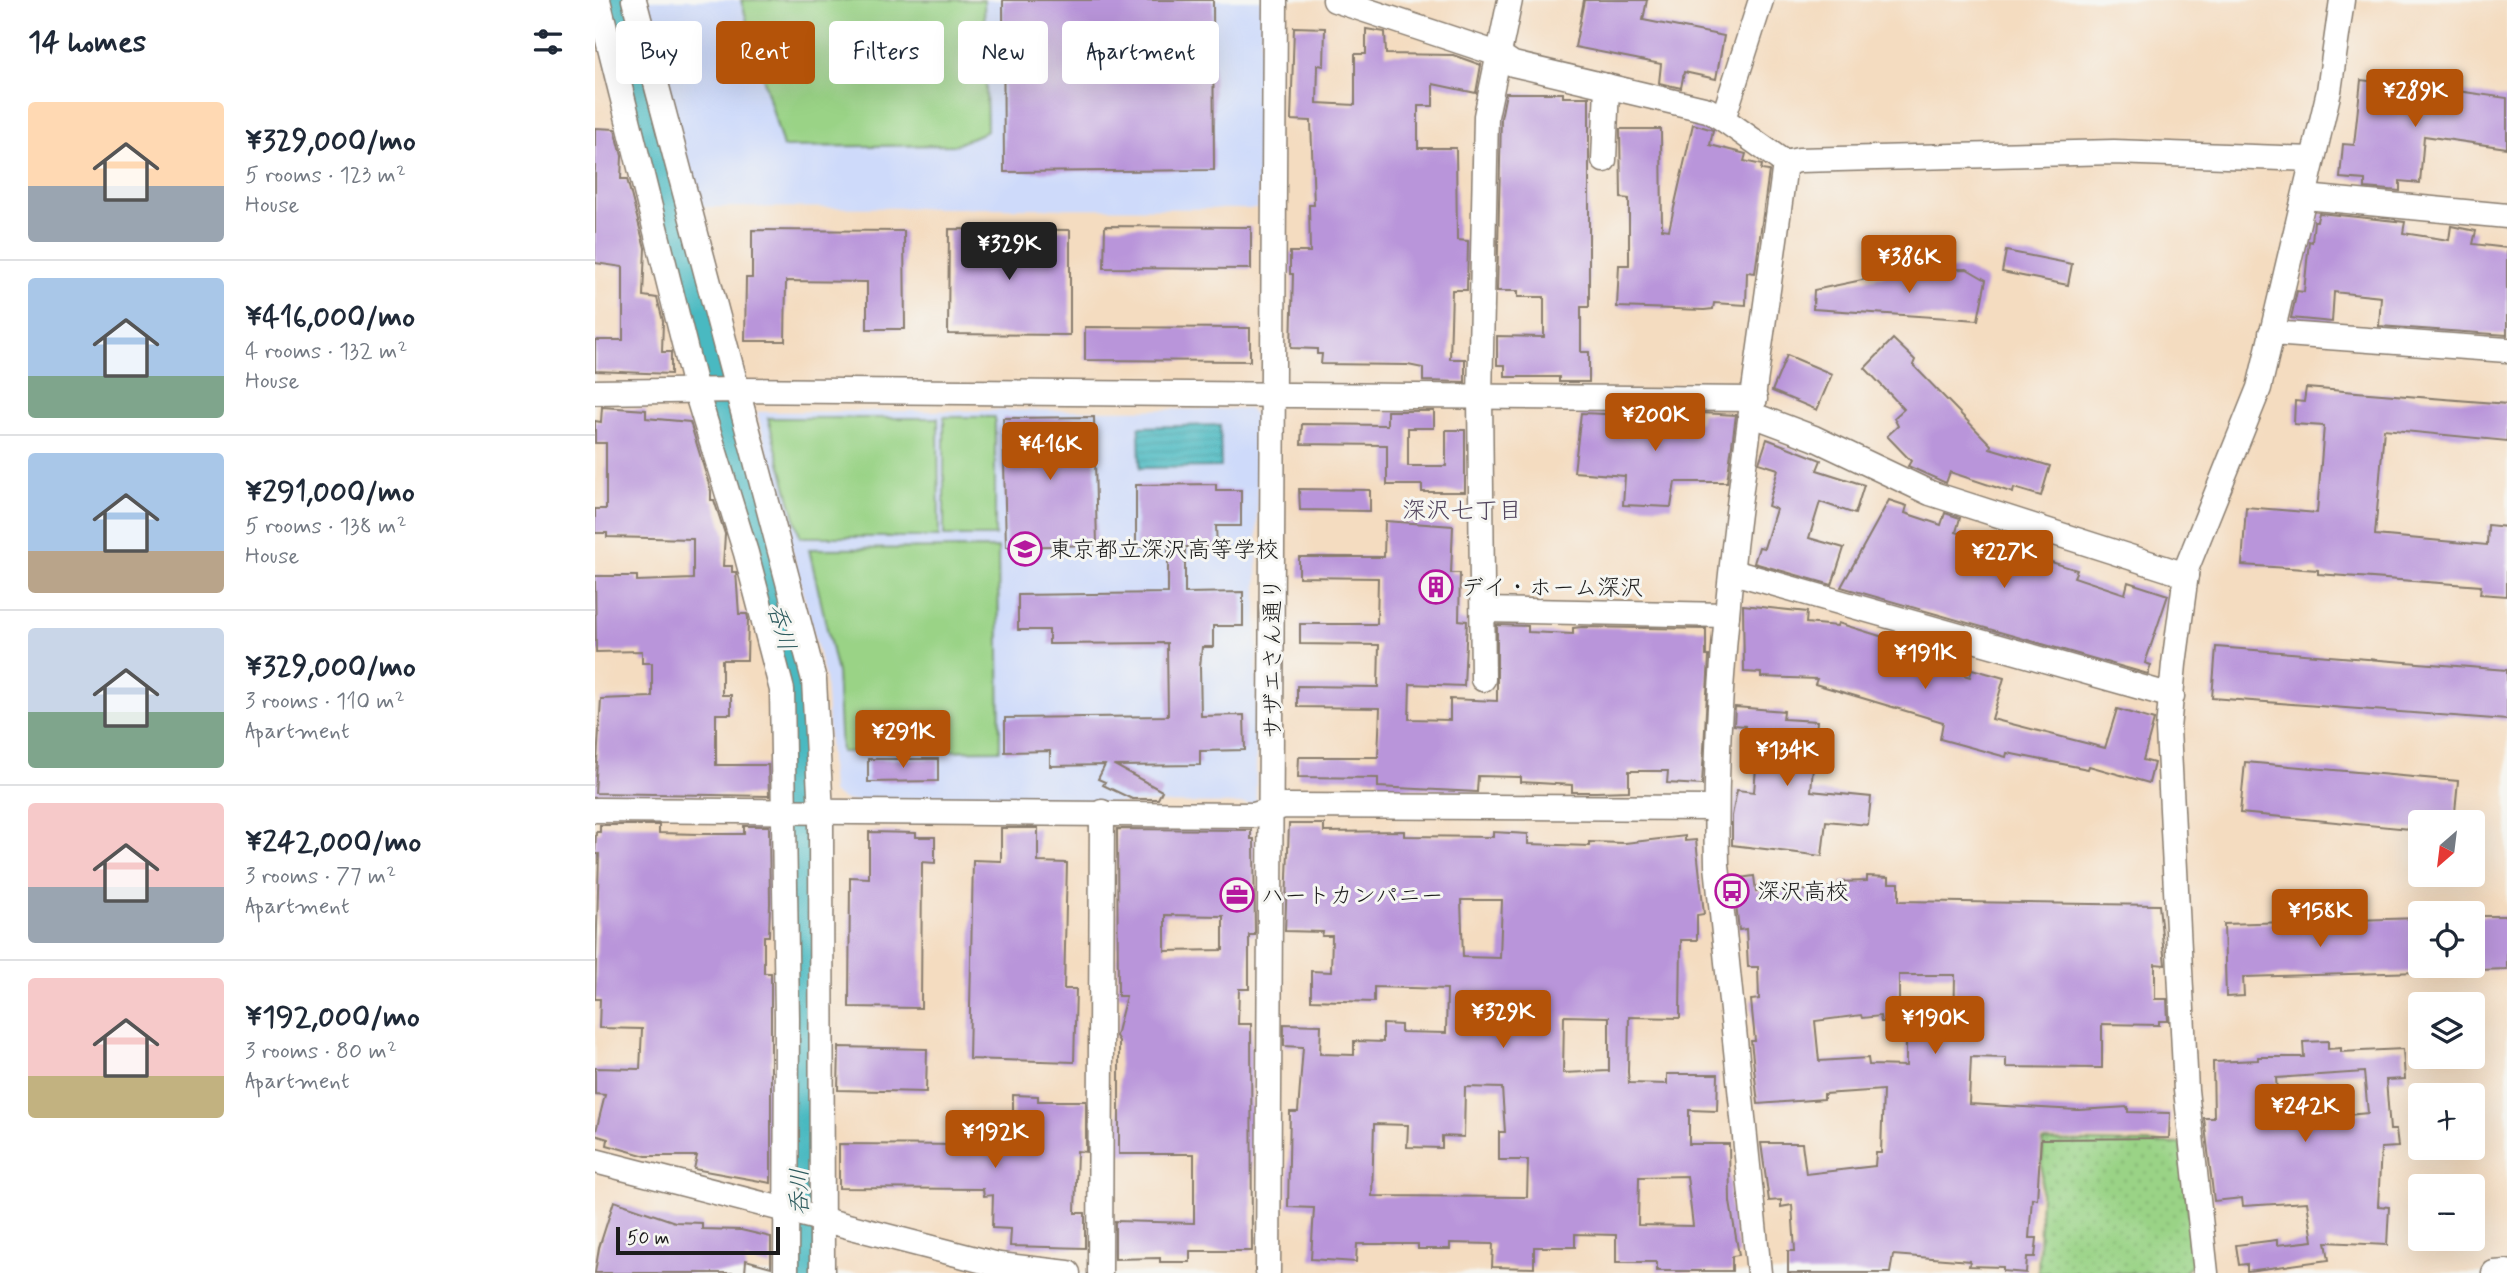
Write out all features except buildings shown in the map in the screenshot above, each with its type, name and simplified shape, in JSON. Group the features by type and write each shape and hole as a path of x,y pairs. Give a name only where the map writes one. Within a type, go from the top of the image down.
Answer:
{"street":[{"path":"597,0 782,690 802,813 804,1216 786,1273"},
{"path":"634,0 734,390 814,680 802,813 804,1216 822,1273"},
{"name":"サザエさん通り","path":"1268,1273 1275,0"},
{"path":"1335,0 1498,54 1513,64 1708,110 1785,163 1799,160 2114,152 2312,159"},
{"path":"1483,679 1480,397 1486,116 1510,0"},
{"path":"1723,119 1761,0"},
{"path":"2206,1273 2187,1095 2184,987 2168,729 2186,575 2259,388 2329,91 2342,0"},
{"path":"1604,160 1607,86"},
{"path":"1759,1273 1717,865 1715,808 1727,615 1785,163"},
{"path":"2305,197 2507,216"},
{"path":"2271,333 2507,351"},
{"path":"595,392 734,390 1480,397 1754,407 1930,493 2186,575"},
{"path":"1733,572 2172,696"},
{"path":"1484,610 1727,615"},
{"path":"595,810 1254,815 1284,806 1715,808"},
{"path":"1100,1273 1102,812"},
{"path":"595,1161 999,1265 1067,1273"},
{"path":"2494,1273 2507,1272"}],"shaded area":[{"path":"643,0 1262,0 1258,209 699,207 666,84 702,84 702,21 649,21"},
{"name":"東京都立深沢高等学校","path":"1249,409 1258,419 1256,804 847,801 832,793 825,678 757,412"}],"green space":[{"path":"608,0 627,0 633,21 616,21 616,28"},
{"path":"741,0 984,0 984,21 958,21 958,84 986,84 987,131 955,145 783,147 765,84 815,84 815,21 747,21"},
{"path":"632,84 649,84 809,684 813,1188 794,1187 791,680 716,413"},
{"path":"944,417 995,417 995,536 944,536"},
{"path":"768,418 938,418 939,537 800,537"},
{"path":"998,548 1000,750 841,752 837,673 809,549"},
{"path":"2043,1141 2181,1144 2194,1264 2183,1273 2038,1273"},
{"path":"792,1243 813,1245 813,1273 792,1273"}],"water":[{"path":"1220,425 1221,467 1140,468 1139,427"}],"waterway":[{"name":"呑川","path":"616,0 796,681 800,1273"}],"place":[{"name":"東京都立深沢高等学校","path":"1025,549"},
{"name":"デイ・ホーム深沢","path":"1436,587"},
{"name":"深沢高校","path":"1732,891"},
{"name":"ハートカンパニー","path":"1237,895"}],"district":[{"name":"深沢七丁目","path":"1462,510"}]}
